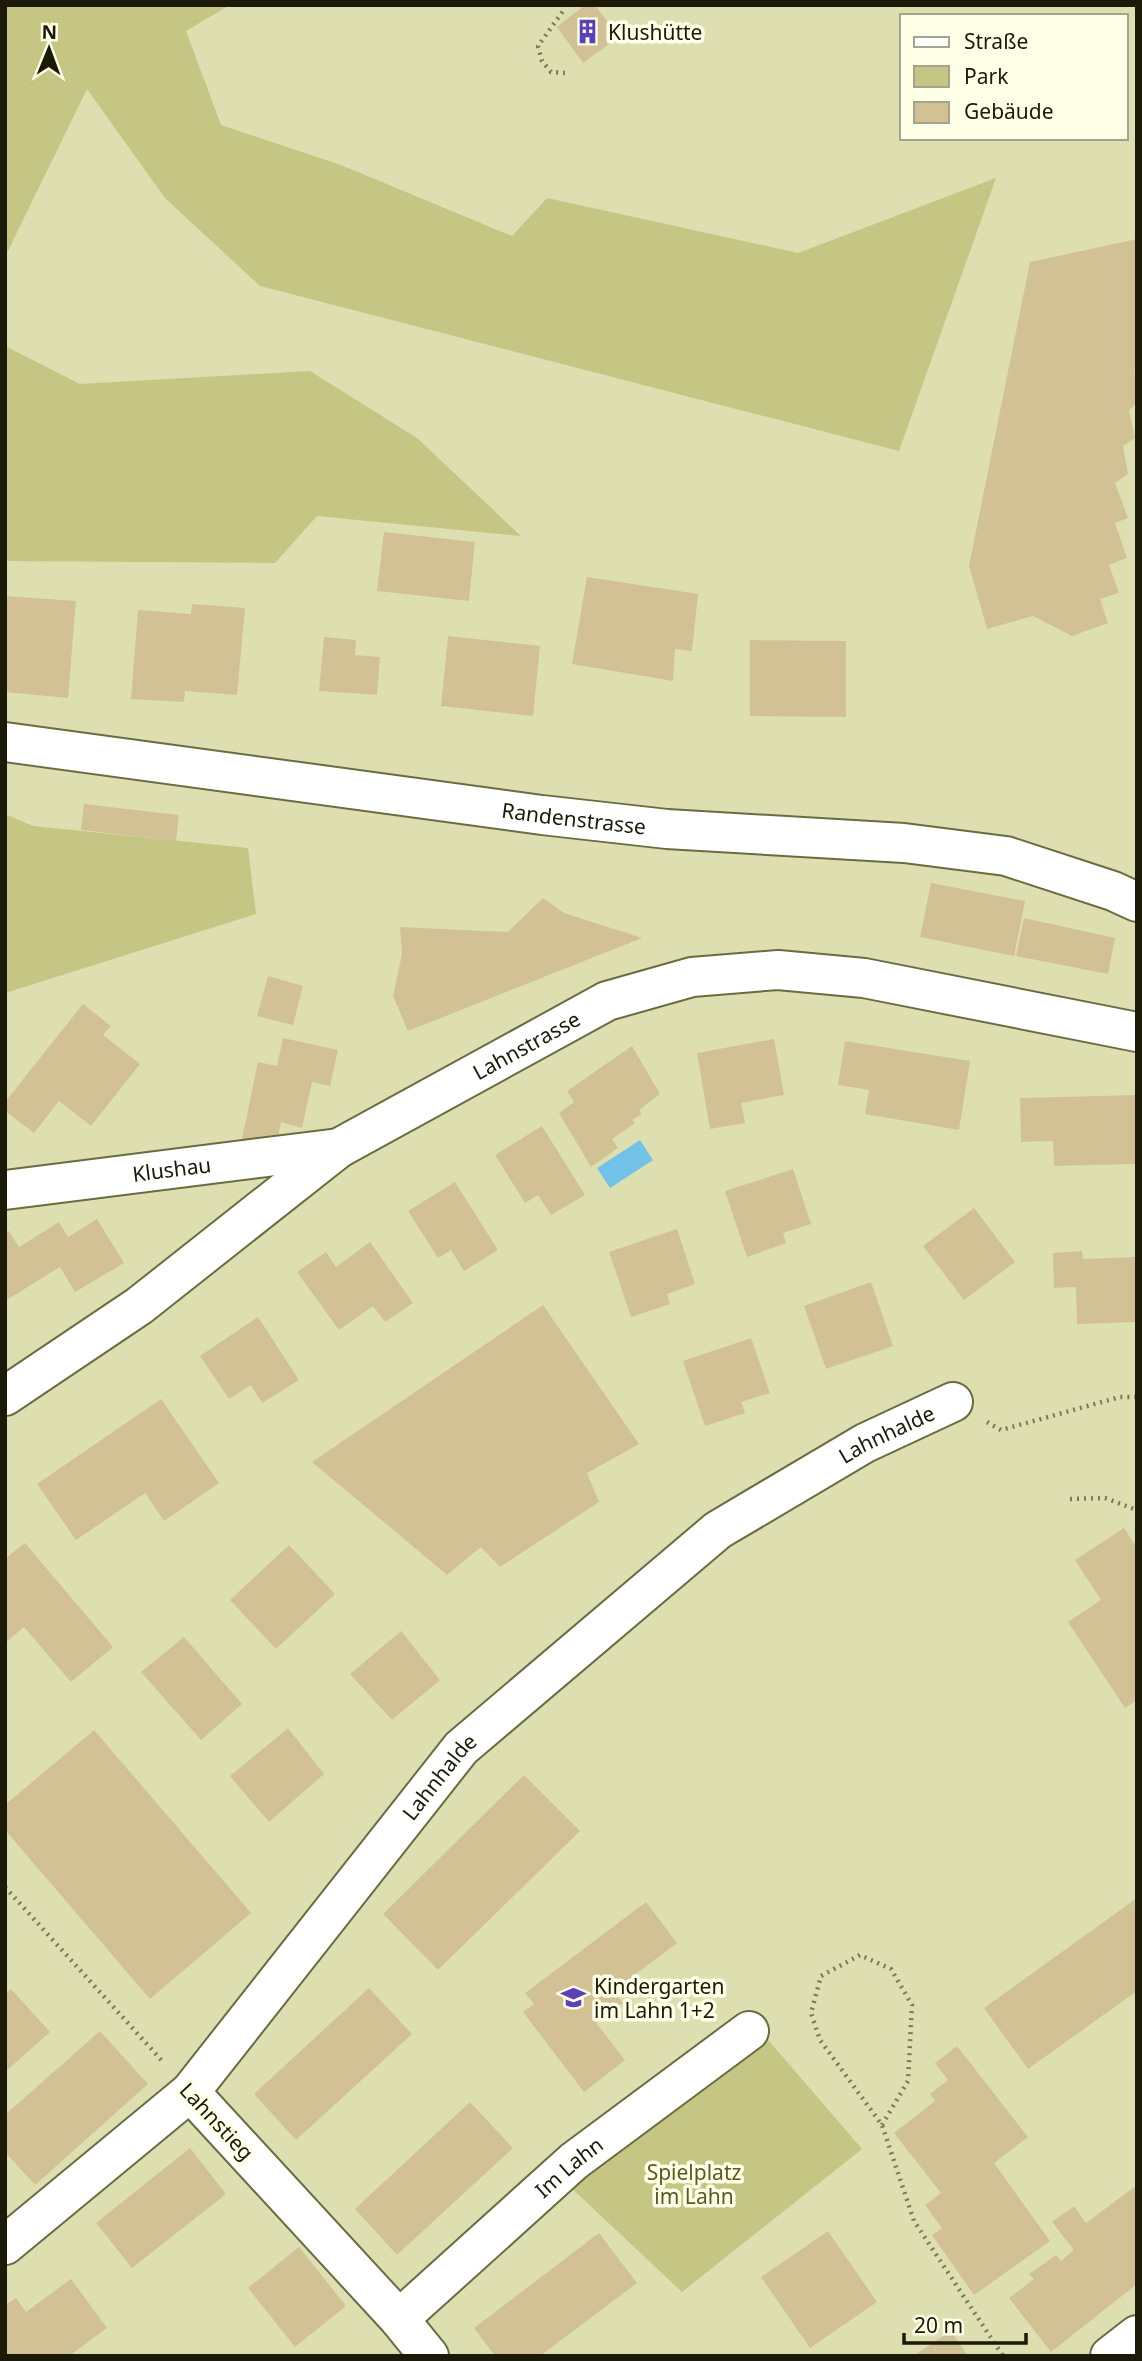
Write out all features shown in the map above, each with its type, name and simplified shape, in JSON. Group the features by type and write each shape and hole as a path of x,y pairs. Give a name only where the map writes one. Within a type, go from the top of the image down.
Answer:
{"street":[{"name":"Randenstrasse","path":"5,742 667,830 904,842 1006,856 1113,891 1137,902"},
{"name":"Lahnstrasse","path":"5,1396 139,1306 339,1148 607,1001 692,977 778,970 864,978 1137,1032"},
{"name":"Klushau","path":"5,1189 339,1148"},
{"name":"Lahnhalde","path":"5,2245 190,2092 461,1748 718,1530 865,1443 953,1402"},
{"name":"Im Lahn","path":"399,2319 574,2161 749,2031"},
{"name":"Lahnstieg","path":"190,2092 399,2319 429,2356"},
{"path":"1110,2356 1137,2335"}],"path":[{"path":"562,5 563,11 538,46 542,61 551,72 565,73"},
{"path":"953,1402 1001,1430 1120,1397 1137,1397"},
{"path":"1070,1499 1105,1498 1137,1510"},
{"name":"Lahnstieg","path":"5,1887 190,2092"},
{"path":"882,2125 908,2081 912,2005 891,1969 860,1955 821,1976 811,2013 821,2040 882,2125 914,2221 1003,2356"}],"green space":[{"path":"5,5 230,5 186,31 221,125 341,165 512,236 547,198 798,253 996,178 899,451 260,286 165,198 87,89 5,257"},
{"path":"5,346 80,384 310,371 417,438 521,536 317,516 275,563 5,561"},
{"path":"5,814 33,826 248,848 256,914 5,993"},
{"name":"Spielplatz im Lahn","path":"763,2034 862,2149 682,2292 567,2184"}],"water":[{"path":"640,1140 653,1160 610,1188 597,1168"}],"building":[{"name":"Klushütte","path":"585,5 595,5 619,37 583,63 557,27"},
{"path":"1137,239 1137,371 1134,371 1137,378 1137,402 1129,411 1135,438 1123,446 1128,474 1115,483 1128,518 1115,523 1127,558 1109,565 1119,593 1100,599 1108,623 1072,636 1033,616 987,629 969,566 1030,262"},
{"path":"384,532 475,542 469,601 377,591"},
{"path":"587,577 698,594 692,651 675,649 673,681 572,664"},
{"path":"5,596 76,601 68,698 5,692"},
{"path":"192,604 245,608 237,695 185,691 184,702 131,699 138,610 191,614"},
{"path":"448,636 540,646 533,716 441,706"},
{"path":"324,637 356,640 355,655 380,657 377,695 319,691"},
{"path":"750,640 846,641 846,717 750,716"},
{"path":"84,804 179,815 176,841 81,830"},
{"path":"931,883 1025,901 1014,956 920,937"},
{"path":"543,898 564,913 642,938 408,1031 393,996 402,954 400,927 508,932"},
{"path":"1024,918 1115,938 1108,974 1016,956"},
{"path":"268,976 303,986 293,1025 257,1016"},
{"path":"83,1004 111,1026 103,1035 140,1064 91,1126 59,1101 34,1133 5,1111 5,1102"},
{"path":"283,1038 338,1050 330,1086 312,1082 302,1128 281,1122 276,1146 242,1139 258,1062 277,1066"},
{"path":"774,1039 784,1095 741,1103 745,1123 710,1129 697,1053"},
{"path":"845,1041 970,1061 959,1130 865,1114 869,1090 838,1085"},
{"path":"632,1046 660,1094 639,1110 642,1114 632,1120 635,1123 612,1139 618,1148 591,1167 559,1113 574,1102 567,1091"},
{"path":"1137,1095 1137,1164 1054,1166 1053,1141 1021,1142 1020,1098"},
{"path":"542,1126 585,1195 551,1215 538,1195 525,1203 495,1155"},
{"path":"793,1169 811,1224 783,1233 786,1243 747,1257 725,1191"},
{"path":"455,1182 498,1250 464,1271 451,1250 438,1258 408,1211"},
{"path":"974,1208 1015,1262 964,1300 923,1246"},
{"path":"97,1219 124,1263 75,1292 60,1267 5,1301 5,1233 9,1231 19,1247 59,1222 68,1237"},
{"path":"677,1229 695,1284 667,1294 670,1304 631,1317 609,1252"},
{"path":"370,1242 413,1303 385,1322 373,1306 339,1330 297,1272 326,1252 336,1267"},
{"path":"1082,1251 1083,1259 1136,1257 1137,1322 1077,1324 1076,1287 1054,1288 1053,1253"},
{"path":"871,1282 893,1346 826,1369 804,1306"},
{"path":"543,1305 639,1444 587,1473 599,1502 500,1567 481,1547 447,1575 312,1462"},
{"path":"258,1317 299,1380 262,1403 251,1385 229,1399 200,1356"},
{"path":"751,1338 770,1393 741,1402 745,1413 705,1426 683,1361"},
{"path":"161,1399 219,1483 164,1521 145,1493 76,1540 37,1484"},
{"path":"1124,1528 1137,1548 1137,1700 1125,1708 1068,1622 1101,1600 1075,1560"},
{"path":"25,1543 113,1647 71,1682 24,1627 5,1643 5,1559"},
{"path":"289,1545 335,1594 276,1649 230,1600"},
{"path":"401,1631 440,1680 392,1720 350,1674"},
{"path":"184,1637 242,1704 201,1740 141,1672"},
{"path":"288,1728 324,1774 269,1822 230,1776"},
{"path":"94,1730 251,1913 150,1999 5,1830 5,1805"},
{"path":"524,1775 580,1831 438,1970 383,1914"},
{"path":"1137,1898 1137,1991 1028,2069 984,2008"},
{"name":"Kindergarten im Lahn 1+2","path":"646,1902 677,1943 613,1991 623,2003 596,2023 625,2060 584,2092 523,2012 534,2004 525,1993"},
{"path":"369,1988 412,2034 296,2140 254,2094"},
{"path":"11,1989 50,2032 5,2072 5,1994"},
{"path":"100,2031 148,2084 35,2185 5,2152 5,2115"},
{"path":"957,2046 1028,2137 994,2163 1050,2241 974,2295 932,2235 942,2228 925,2205 941,2193 894,2133 935,2101 930,2094 948,2080 935,2063"},
{"path":"470,2102 513,2148 397,2255 355,2209"},
{"path":"190,2148 226,2194 132,2268 96,2223"},
{"path":"1137,2185 1137,2284 1051,2352 1009,2298 1034,2279 1029,2274 1056,2255 1061,2261 1074,2250 1052,2222 1074,2206 1086,2223"},
{"path":"828,2231 877,2302 810,2348 761,2277"},
{"path":"599,2233 637,2283 540,2356 495,2356 474,2328"},
{"path":"299,2247 346,2306 295,2347 248,2288"},
{"path":"71,2279 107,2328 69,2356 5,2356 5,2305 16,2298 26,2312"},
{"path":"951,2331 968,2356 913,2356"}],"place":[{"name":"Klushütte","path":"588,32"},
{"name":"Kindergarten im Lahn 1+2","path":"574,1998"}]}
